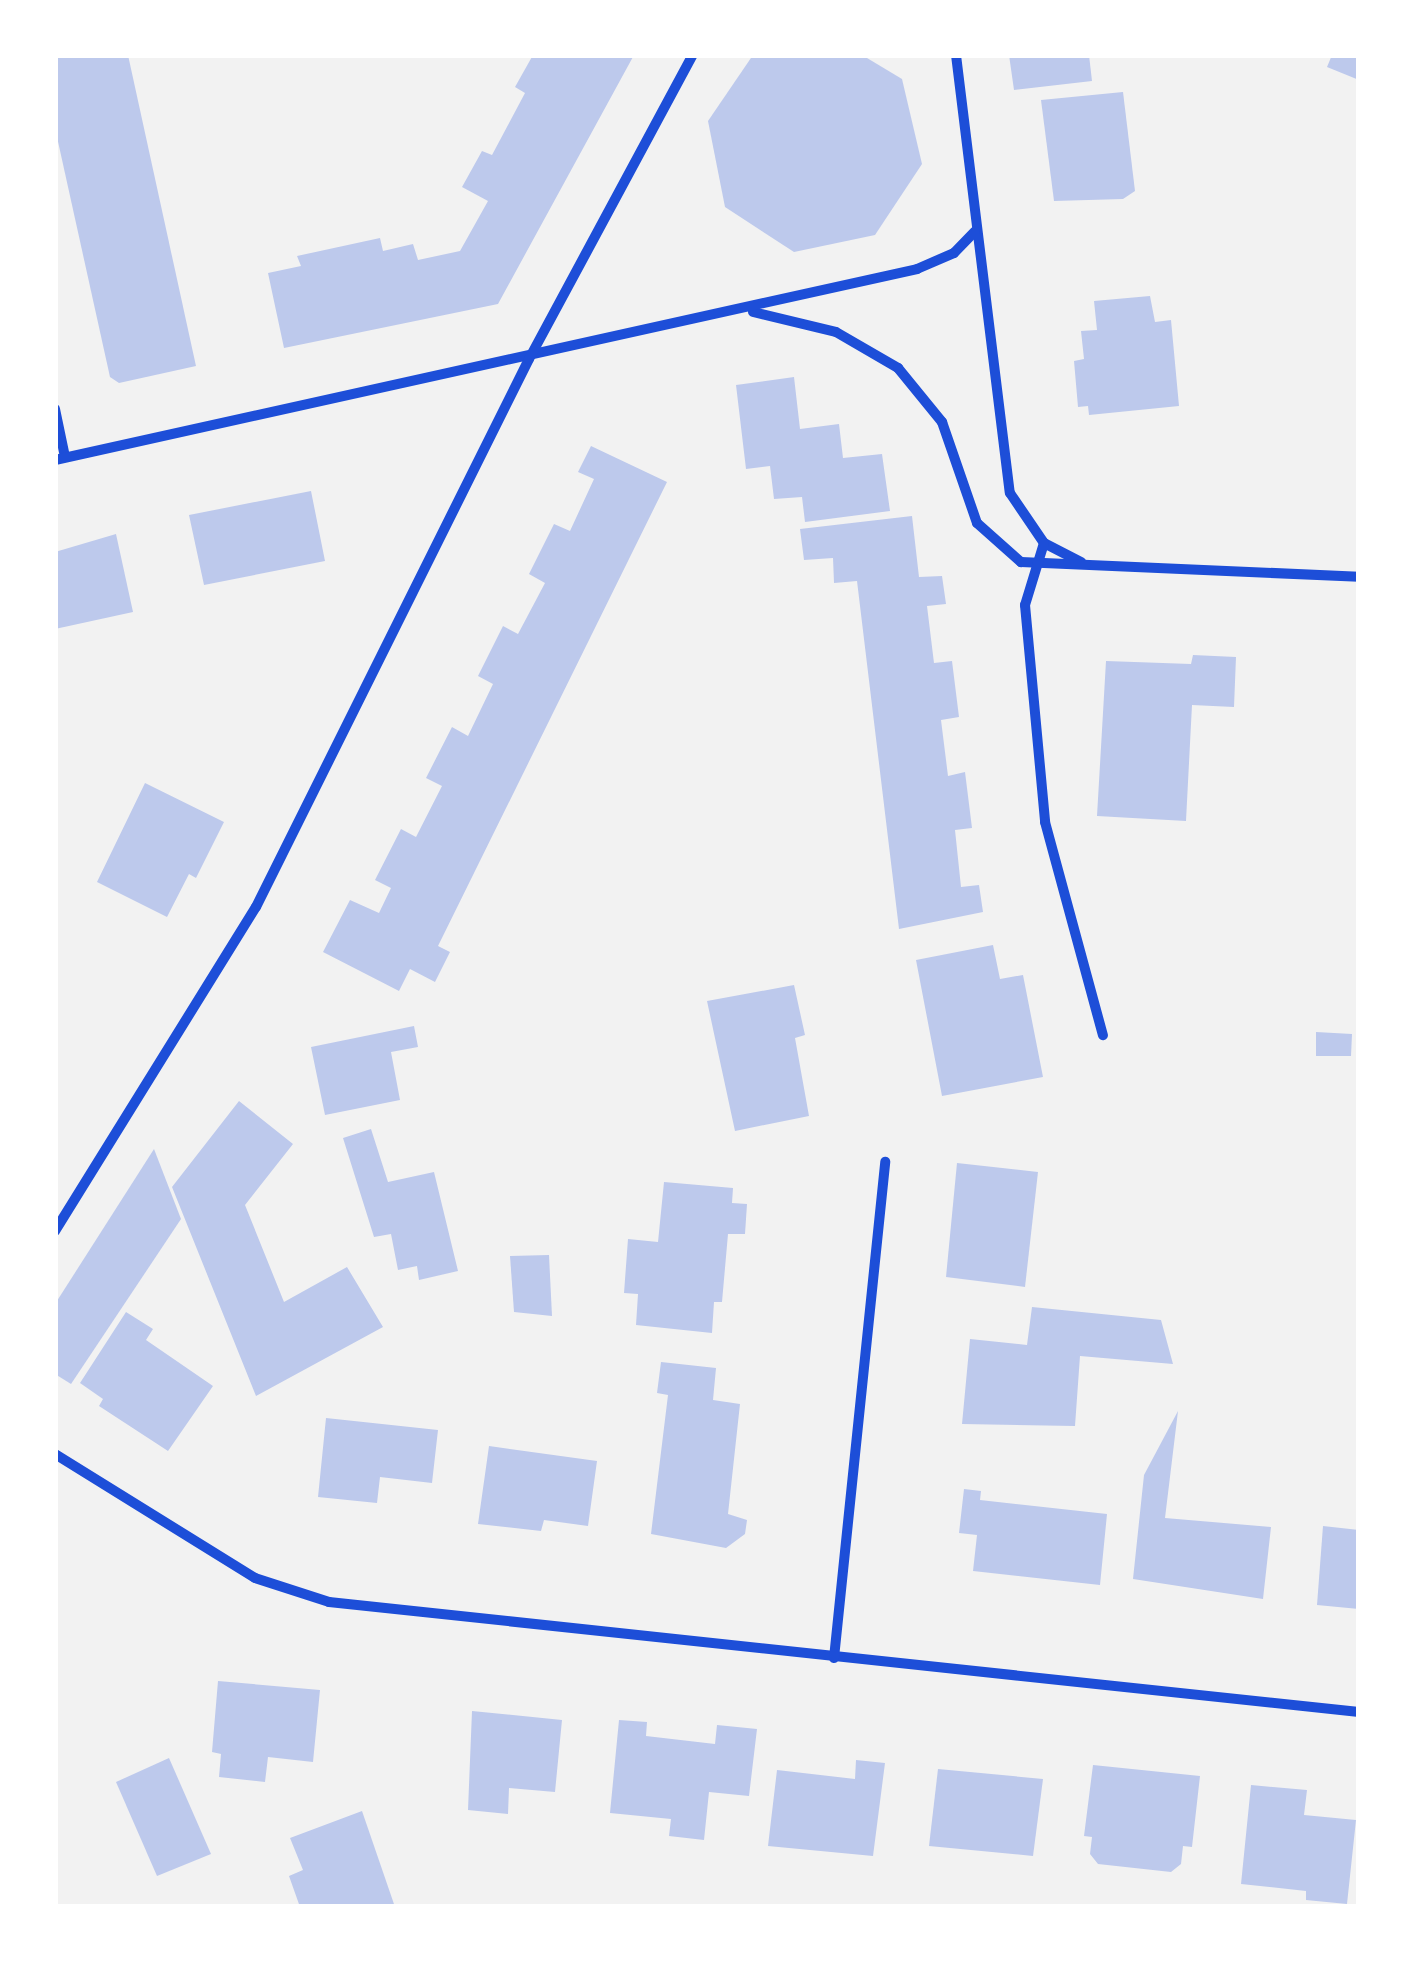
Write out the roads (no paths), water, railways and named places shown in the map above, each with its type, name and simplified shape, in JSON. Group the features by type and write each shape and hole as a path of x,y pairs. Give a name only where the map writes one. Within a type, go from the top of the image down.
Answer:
{"street":[{"path":"55,1231 248,921 529,358 694,55"},
{"path":"956,55 1006,477 1015,506 1044,543 1092,566"},
{"path":"55,409 60,458 741,312 931,265 974,231"},
{"path":"741,312 836,332 898,368 942,422 976,524 1000,550 1034,566 1359,577"},
{"path":"1044,543 1025,604 1046,822 1059,892 1103,1035"},
{"path":"834,1658 886,1162"},
{"path":"55,1454 255,1578 311,1598 834,1658 1359,1712"}]}
